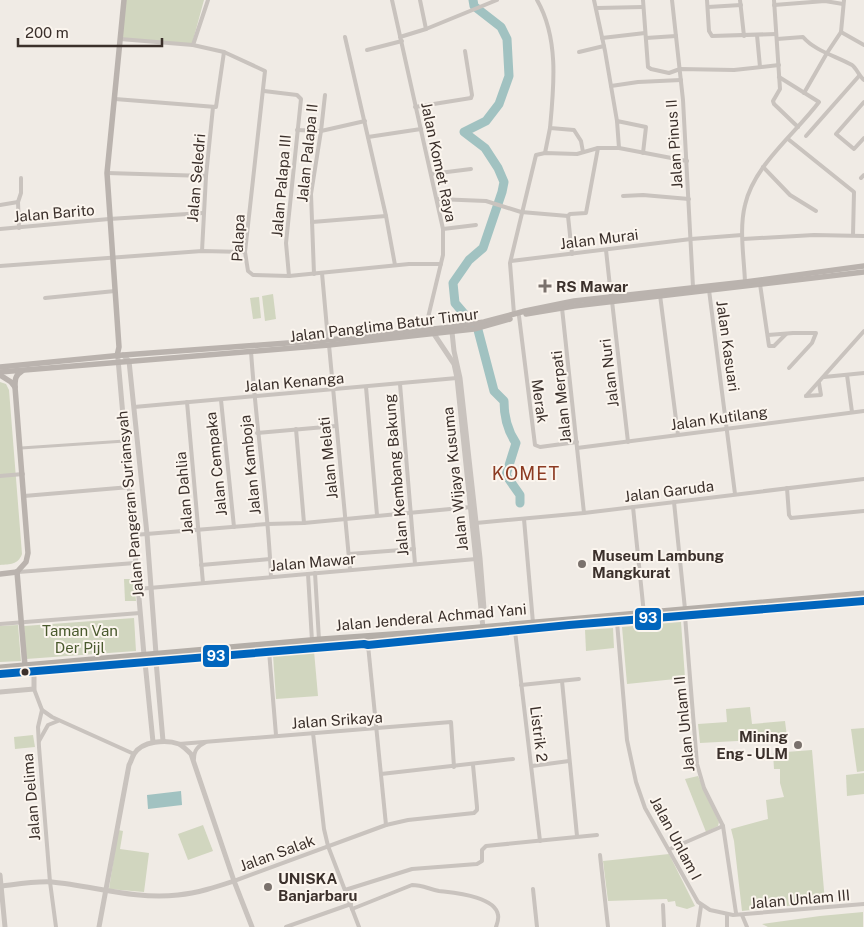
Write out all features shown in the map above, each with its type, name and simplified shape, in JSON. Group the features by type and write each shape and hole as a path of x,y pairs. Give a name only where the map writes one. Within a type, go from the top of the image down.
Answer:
{"highway":[{"name":"Jalan Jenderal Achmad Yani","path":"600,620 617,622 864,594"},
{"name":"Jalan Jenderal Achmad Yani","path":"0,668 269,651 432,636 515,631 644,614 685,613 864,600"},
{"name":"Jalan Jenderal Achmad Yani","path":"432,636 484,627 533,623 568,623"},
{"name":"Jalan Jenderal Achmad Yani","path":"156,658 315,640 365,642"},
{"name":"Jalan Jenderal Achmad Yani","path":"0,674 34,672 144,658"}],"main road":[{"path":"119,356 107,173 124,0"},
{"name":"Jalan Panglima Batur Timur","path":"328,342 474,329 566,302 645,295 693,287 864,266"},
{"name":"Jalan Panglima Batur Timur","path":"645,295 709,290 864,272"},
{"name":"Jalan Panglima Batur Timur","path":"119,356 129,362 185,354 328,342 470,324 611,299"},
{"name":"Jalan Panglima Batur Timur","path":"205,352 251,351 267,347"},
{"name":"Jalan Panglima Batur Timur","path":"0,374 92,362 119,356 185,354"},
{"name":"Jalan Panglima Batur Timur","path":"0,366 92,362"},
{"path":"24,370 17,374 15,379 28,558 17,572 24,666"},
{"path":"0,374 15,387"},
{"path":"0,574 17,572"}],"street":[{"path":"193,45 208,0"},
{"name":"Jalan Komet Raya","path":"392,0 443,228 442,256 425,330"},
{"path":"420,0 426,29"},
{"path":"367,50 401,39 497,0"},
{"path":"537,0 544,13 554,66 550,128 546,153"},
{"path":"594,0 611,86 619,148"},
{"path":"643,0 649,68 669,74 680,68 734,70 778,65"},
{"name":"Jalan Pinus II","path":"672,0 680,68 687,161 693,287"},
{"path":"707,0 709,31 712,36 804,37 806,41 826,53 854,66 858,76 864,80"},
{"path":"708,7 741,2 744,36"},
{"path":"798,126 773,101 780,89 774,2 844,2 841,32 826,53 804,93"},
{"path":"597,8 644,7"},
{"path":"841,32 864,45"},
{"path":"757,35 760,67"},
{"path":"602,38 676,36"},
{"path":"345,37 386,216 395,266"},
{"path":"120,39 193,45 224,52"},
{"path":"579,52 604,46"},
{"path":"415,107 471,98 465,51"},
{"name":"Palapa","path":"224,52 266,72 245,252 248,271 253,275 289,276 395,266 440,264"},
{"name":"Jalan Seledri","path":"202,251 206,176 224,52"},
{"path":"806,136 858,76"},
{"path":"745,282 742,237 745,204 763,167 819,102 779,78"},
{"path":"611,86 638,82 681,80"},
{"name":"Jalan Palapa III","path":"264,91 297,95 301,99 286,243 289,276"},
{"name":"Jalan Palapa II","path":"314,274 311,194 321,131 324,95"},
{"path":"115,99 215,107"},
{"path":"836,134 864,102"},
{"path":"297,130 321,131 365,121"},
{"path":"616,121 646,127 643,153"},
{"path":"550,128 576,132 581,141 583,152"},
{"path":"368,137 421,129"},
{"path":"831,130 854,149 864,138"},
{"path":"788,139 854,192 854,235"},
{"path":"517,315 510,265 535,156 538,153 577,154 598,148 619,148 687,161"},
{"path":"437,199 490,202 521,212 568,216 570,214 588,212 598,148"},
{"path":"763,167 790,195 816,211"},
{"path":"431,174 471,169"},
{"path":"107,173 206,176"},
{"path":"19,228 18,202 21,193 21,178"},
{"path":"623,196 642,195 689,198"},
{"path":"0,205 18,202"},
{"name":"Jalan Barito","path":"0,229 203,213"},
{"path":"312,222 386,216"},
{"path":"568,216 572,254"},
{"path":"443,228 476,225"},
{"name":"Jalan Murai","path":"511,261 690,239 814,235 864,236"},
{"name":"Jalan Nuri","path":"606,250 628,442"},
{"path":"0,266 202,251 245,252"},
{"name":"Jalan Melati","path":"322,273 350,569"},
{"path":"760,284 769,346 773,347 787,333"},
{"name":"Jalan Kasuari","path":"709,290 735,494"},
{"path":"46,298 115,291"},
{"path":"660,295 678,435"},
{"name":"Jalan Merpati","path":"562,308 584,513"},
{"name":"Merak","path":"517,315 535,445 540,447 577,442"},
{"name":"Jalan Wijaya Kusuma","path":"452,332 460,378 476,559 482,593"},
{"path":"819,383 864,332"},
{"path":"768,336 787,333 816,333 814,340 789,368"},
{"name":"Jalan Wijaya Kusuma","path":"434,334 454,364 457,378 476,523 484,627"},
{"name":"Jalan Kamboja","path":"251,351 270,559 270,577"},
{"name":"Jalan Pangeran Suriansyah","path":"119,356 135,564 153,742"},
{"name":"Jalan Pangeran Suriansyah","path":"129,362 147,534 162,741"},
{"path":"824,377 864,372"},
{"path":"847,375 852,412"},
{"name":"Jalan Kenanga","path":"134,407 457,378"},
{"name":"Jalan Kembang Bakung","path":"400,384 415,564"},
{"path":"366,386 377,515"},
{"name":"Jalan Cempaka","path":"221,400 234,526"},
{"name":"Jalan Dahlia","path":"187,402 203,583"},
{"name":"Jalan Kutilang","path":"577,448 864,412"},
{"path":"257,433 336,426"},
{"name":"Jalan Melati","path":"296,429 304,523"},
{"path":"21,448 125,441"},
{"path":"0,476 22,474"},
{"name":"Jalan Garuda","path":"476,523 584,513 864,479"},
{"path":"24,496 130,487"},
{"path":"787,488 791,518 864,511"},
{"name":"Jalan Unlam II","path":"674,502 697,764 704,788 723,826 738,915 748,927"},
{"path":"134,535 234,526 304,523 471,507"},
{"path":"634,507 644,614"},
{"path":"524,519 533,623"},
{"path":"349,554 414,549"},
{"path":"201,565 270,559"},
{"name":"Jalan Mawar","path":"138,589 476,559"},
{"path":"17,572 135,564"},
{"path":"314,573 315,640"},
{"path":"308,574 315,640"},
{"path":"0,624 140,612"},
{"name":"Jalan Unlam I","path":"617,622 627,740 635,778 645,808 670,849 695,897 702,906"},
{"name":"Listrik 2","path":"515,631 540,840"},
{"path":"365,642 386,825"},
{"path":"269,651 276,735"},
{"path":"34,672 34,689 42,710 58,721 134,754"},
{"path":"521,686 579,679"},
{"path":"562,681 577,836"},
{"path":"0,692 34,689"},
{"name":"Jalan Delima","path":"42,710 38,727 50,882 56,927"},
{"path":"39,741 48,725 58,721"},
{"name":"Jalan Srikaya","path":"179,744 451,722 454,767"},
{"path":"313,733 324,829 328,846 359,927"},
{"path":"194,760 194,753 198,748 211,740"},
{"path":"99,927 129,765 134,754 139,749 153,742 162,741 179,744 191,754 194,760 234,881 252,927"},
{"path":"381,774 513,759"},
{"path":"532,766 570,761"},
{"name":"Jalan Salak","path":"234,881 386,825 408,820 474,813 477,807 473,765"},
{"path":"670,849 723,826"},
{"path":"345,890 412,869 477,864 482,861 482,850 486,846 597,834"},
{"path":"600,855 608,927"},
{"path":"0,875 5,927"},
{"path":"1,886 50,882 141,895 180,895 207,890 234,881"},
{"path":"286,927 412,885 421,885 485,901 498,916 496,927"},
{"path":"533,889 537,927"},
{"name":"Jalan Unlam III","path":"738,915 864,904"},
{"path":"663,905 664,927"},
{"path":"698,927 702,906 727,915 738,915"},
{"path":"727,915 727,927"}],"green space":[{"path":"126,0 204,0 192,44 122,38"},
{"path":"273,294 276,319 265,321 262,296"},
{"path":"259,297 261,318 253,319 250,298"},
{"path":"0,382 6,384 9,390 22,554 16,562 0,565"},
{"path":"124,579 134,579 136,601 125,601"},
{"name":"Taman Van Der Pijl","path":"134,618 136,651 26,659 24,626"},
{"path":"681,622 685,678 627,684 622,627"},
{"path":"18,625 21,661 0,662 0,626"},
{"path":"613,628 614,648 586,651 585,630"},
{"path":"314,651 318,696 276,699 273,655"},
{"path":"750,707 752,724 785,721 787,737 700,743 698,724 727,722 726,709"},
{"path":"864,728 864,771 857,772 851,729"},
{"path":"33,735 35,747 15,749 14,737"},
{"path":"812,750 825,902 742,911 731,829 768,819 766,800 784,797 780,783 780,769 774,769 773,753"},
{"path":"864,773 864,794 847,796 846,775"},
{"path":"698,776 719,822 718,826 706,832 685,779"},
{"path":"203,825 213,851 188,860 178,834"},
{"path":"118,830 123,831 120,849 149,853 144,892 109,889"},
{"path":"669,854 695,906 687,909 676,906 675,901 668,902 667,899 608,901 603,861"},
{"path":"863,912 863,927 768,927 762,924 820,916"}],"water":[{"path":"181,791 182,805 148,809 147,795"}],"waterway":[{"path":"472,323 455,303 453,283 469,260 483,248 504,182 498,168 485,148 464,132 486,121 499,104 509,76 507,39 501,27 474,6 473,0"},
{"path":"478,330 494,391 504,401 507,423 516,443 506,475 520,495 520,503"}],"transit line":[{"name":"93","path":"0,674 368,645 569,625 864,601"}],"place":[{"name":"RS Mawar","path":"545,286"},
{"name":"Museum Lambung Mangkurat","path":"582,564"},
{"name":"Mining Eng - ULM","path":"798,745"},
{"name":"UNISKA Banjarbaru","path":"268,887"}],"district":[{"name":"KOMET","path":"526,473"}]}
